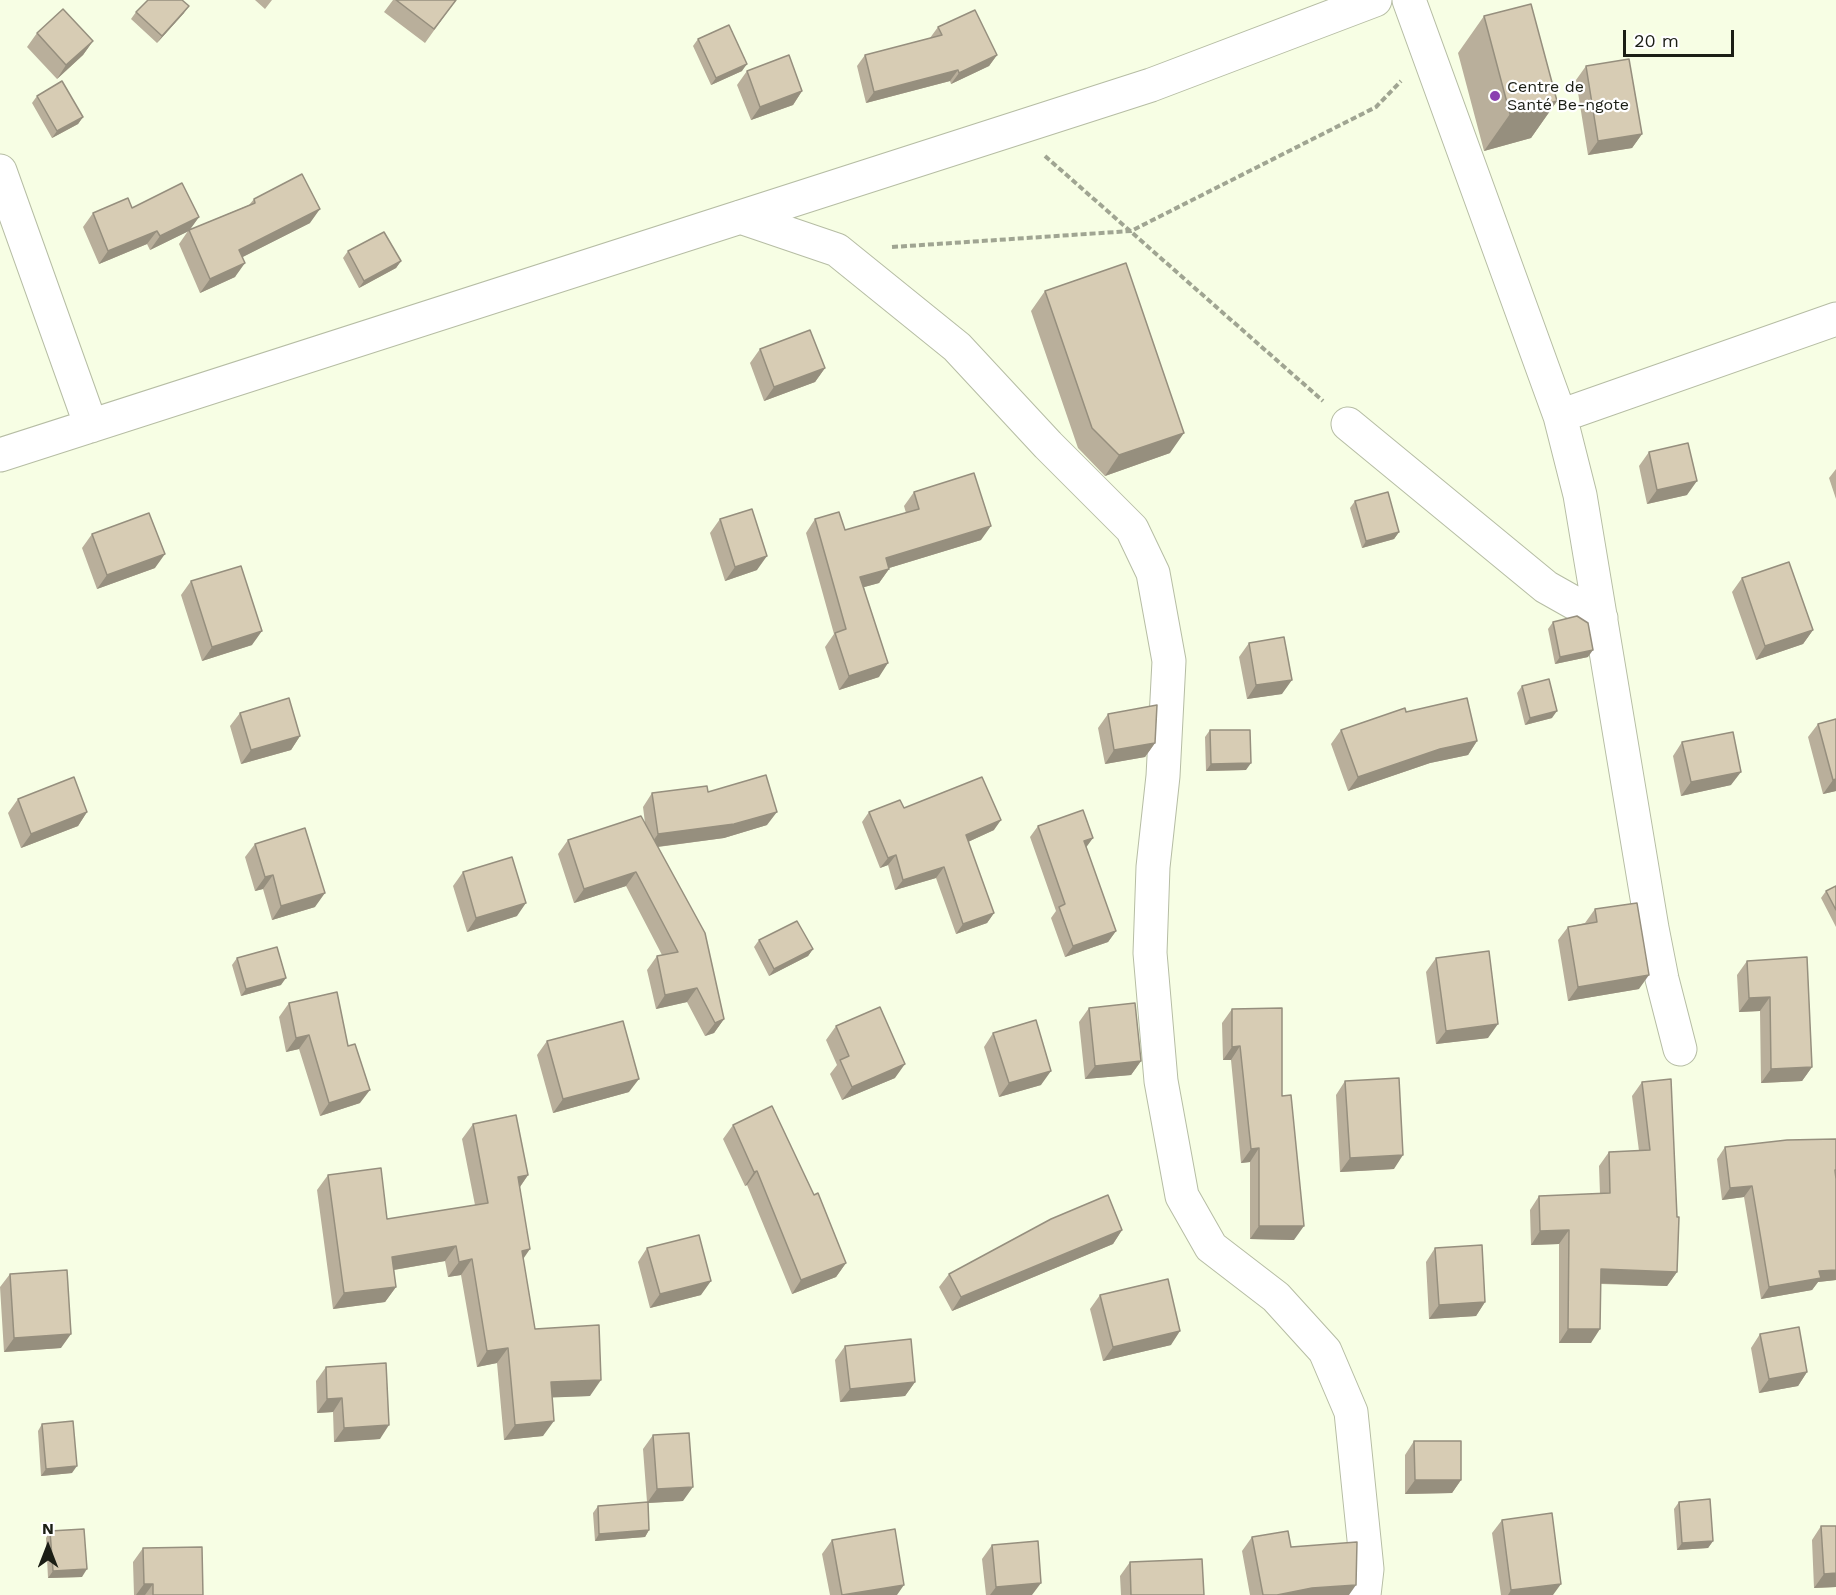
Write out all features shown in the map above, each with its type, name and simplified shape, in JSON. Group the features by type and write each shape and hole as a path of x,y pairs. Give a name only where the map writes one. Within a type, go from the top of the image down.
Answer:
{"street":[{"path":"0,455 1151,85 1375,0"},
{"path":"1408,0 1560,416 1580,495 1652,928 1680,1049"},
{"path":"0,171 91,426"},
{"path":"740,217 837,250 957,347 1048,445 1132,529 1153,573 1170,661 1163,776 1153,867 1150,953 1161,1081 1182,1196 1211,1247 1276,1297 1325,1351 1351,1412 1367,1569 1364,1595"},
{"path":"1560,416 1836,319"},
{"path":"1348,424 1546,587 1600,618"}],"path":[{"path":"837,250 1131,231 1376,107 1427,54"},
{"path":"1014,129 1348,424"}],"building":[{"path":"148,0 182,0 189,6 162,36 136,12"},
{"path":"396,0 456,0 434,29"},
{"path":"1531,4 1557,101 1510,114 1484,16"},
{"path":"63,9 93,41 66,65 37,33"},
{"path":"975,10 997,55 959,73 958,70 874,92 865,55 942,35 938,27"},
{"path":"729,25 747,64 716,78 698,39"},
{"path":"789,55 802,91 760,107 747,71"},
{"path":"1629,59 1642,134 1598,141 1586,66"},
{"path":"62,81 83,117 57,131 37,96"},
{"path":"302,174 320,209 239,250 245,263 210,279 189,230 255,203 254,199"},
{"path":"182,183 199,217 160,236 157,231 108,251 93,213 128,198 132,208"},
{"path":"384,232 401,261 364,281 348,251"},
{"path":"1126,263 1184,433 1119,455 1092,428 1045,291"},
{"path":"810,330 825,368 774,387 760,349"},
{"path":"1688,443 1697,481 1657,490 1649,452"},
{"path":"974,473 991,526 886,558 889,569 860,577 888,663 849,676 835,633 846,629 815,519 839,512 845,530 919,509 914,492"},
{"path":"1388,492 1399,532 1366,541 1355,501"},
{"path":"752,509 767,556 735,567 720,519"},
{"path":"149,513 165,554 107,575 92,534"},
{"path":"1789,562 1813,630 1765,646 1742,578"},
{"path":"241,566 262,631 212,647 191,581"},
{"path":"1577,616 1588,623 1593,650 1560,657 1553,622"},
{"path":"1284,637 1292,680 1256,685 1249,643"},
{"path":"1549,679 1557,711 1530,718 1522,686"},
{"path":"289,698 300,736 251,750 240,713"},
{"path":"1467,698 1477,741 1440,749 1358,777 1341,730 1405,708 1406,712"},
{"path":"1157,705 1155,743 1114,750 1108,714"},
{"path":"1836,719 1836,779 1833,780 1818,724"},
{"path":"1210,730 1250,730 1251,763 1211,764"},
{"path":"1733,732 1741,772 1691,782 1682,742"},
{"path":"766,775 777,812 734,824 658,834 652,793 707,786 708,792"},
{"path":"74,777 87,812 31,834 18,799"},
{"path":"982,777 1001,820 966,835 994,913 963,924 944,867 903,880 896,855 888,858 869,812 900,800 904,808"},
{"path":"1083,810 1093,838 1084,841 1116,931 1073,946 1059,907 1065,904 1038,826"},
{"path":"641,816 705,933 724,1019 715,1023 697,988 665,995 657,956 678,952 636,872 584,889 568,840"},
{"path":"305,828 325,893 281,906 273,875 265,877 255,844"},
{"path":"512,857 526,903 476,918 463,872"},
{"path":"1836,886 1836,910 1826,891"},
{"path":"1637,903 1649,975 1578,987 1568,927 1597,922 1595,909"},
{"path":"797,921 813,949 774,969 759,940"},
{"path":"277,947 286,978 246,989 237,958"},
{"path":"1489,951 1498,1024 1446,1031 1436,958"},
{"path":"1807,957 1812,1067 1771,1069 1770,997 1749,998 1747,961"},
{"path":"337,992 348,1046 355,1044 370,1090 329,1103 309,1035 296,1038 289,1003"},
{"path":"1135,1003 1141,1061 1095,1066 1089,1008"},
{"path":"880,1007 905,1064 852,1087 840,1060 849,1056 836,1026"},
{"path":"1282,1008 1282,1096 1291,1095 1304,1226 1259,1226 1259,1148 1251,1149 1240,1046 1232,1047 1232,1009"},
{"path":"1036,1020 1051,1071 1009,1083 993,1033"},
{"path":"623,1021 639,1079 563,1099 547,1041"},
{"path":"1399,1078 1403,1155 1350,1158 1345,1081"},
{"path":"1671,1079 1677,1217 1679,1217 1677,1272 1601,1269 1600,1329 1568,1329 1569,1230 1540,1231 1539,1196 1610,1193 1609,1152 1650,1150 1642,1082"},
{"path":"772,1106 814,1195 818,1193 846,1263 801,1280 757,1171 754,1172 733,1125"},
{"path":"516,1115 528,1175 518,1177 530,1249 522,1251 535,1329 599,1325 601,1380 551,1382 554,1421 515,1425 508,1348 487,1351 472,1259 459,1262 456,1246 392,1257 396,1287 344,1293 328,1175 381,1168 387,1219 488,1203 473,1124"},
{"path":"1836,1139 1836,1270 1819,1271 1821,1278 1769,1287 1752,1186 1730,1188 1725,1147 1787,1140"},
{"path":"1108,1195 1122,1230 961,1297 949,1274 1051,1219"},
{"path":"699,1235 711,1281 660,1294 647,1248"},
{"path":"1482,1245 1485,1302 1439,1305 1435,1248"},
{"path":"67,1270 71,1334 14,1338 10,1274"},
{"path":"1168,1279 1180,1331 1113,1347 1100,1295"},
{"path":"1799,1327 1807,1372 1769,1379 1760,1334"},
{"path":"911,1339 915,1382 850,1389 845,1346"},
{"path":"386,1363 389,1425 344,1428 342,1398 327,1399 326,1367"},
{"path":"73,1421 77,1466 46,1469 42,1424"},
{"path":"689,1433 693,1487 657,1489 653,1435"},
{"path":"1414,1441 1461,1441 1461,1480 1415,1480"},
{"path":"1710,1499 1713,1541 1682,1543 1679,1502"},
{"path":"648,1502 649,1530 599,1534 598,1506"},
{"path":"1552,1513 1561,1584 1511,1590 1502,1520"},
{"path":"1821,1526 1836,1526 1836,1573 1824,1574"},
{"path":"84,1529 87,1569 53,1571 50,1531"},
{"path":"895,1529 904,1585 842,1595 832,1540"},
{"path":"1288,1531 1291,1547 1357,1542 1356,1585 1263,1595 1252,1537"},
{"path":"1038,1541 1041,1583 996,1587 992,1545"},
{"path":"202,1547 203,1595 153,1595 153,1584 144,1584 143,1548"},
{"path":"1202,1559 1204,1595 1131,1595 1130,1562"}],"place":[{"name":"Centre de Santé Be-ngote","path":"1495,96"}]}
